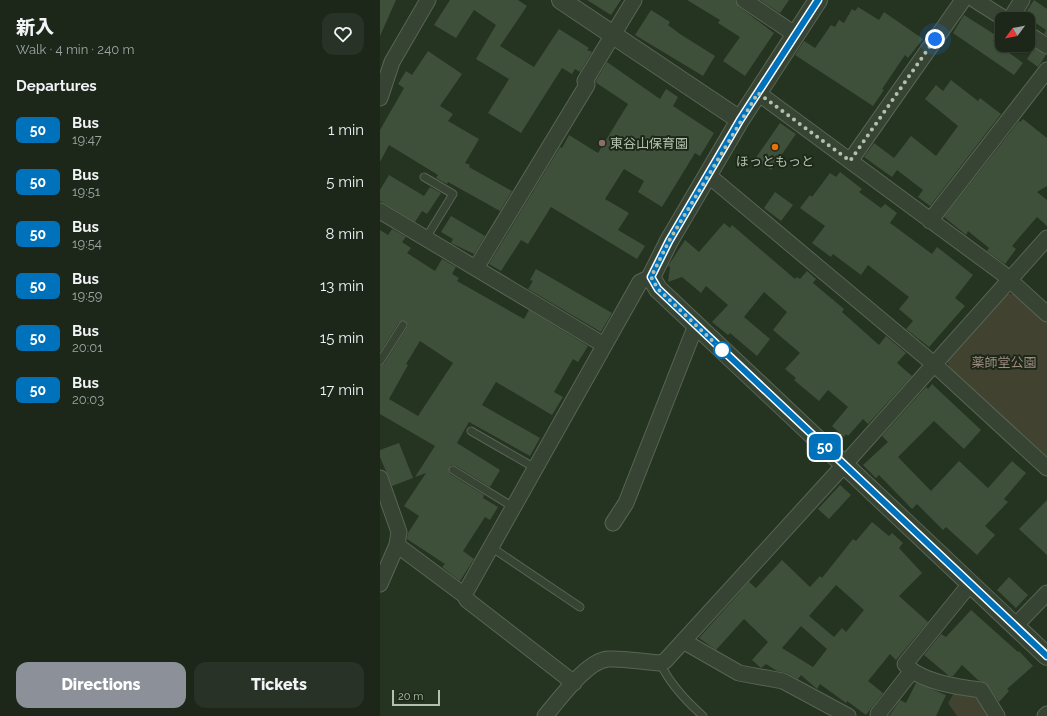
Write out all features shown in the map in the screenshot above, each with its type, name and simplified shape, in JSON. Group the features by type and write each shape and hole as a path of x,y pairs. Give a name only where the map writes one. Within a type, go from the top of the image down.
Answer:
{"street":[{"path":"380,98 392,62 428,0"},
{"path":"561,0 740,120"},
{"path":"476,268 587,85 585,81 634,0"},
{"path":"744,0 796,35"},
{"path":"464,595 640,282 651,277 666,247 740,120 818,0"},
{"path":"850,161 963,0"},
{"path":"975,0 995,13"},
{"path":"1014,12 1022,0"},
{"path":"1035,38 1047,46"},
{"path":"930,221 1047,70"},
{"path":"758,93 1002,273 1047,314"},
{"path":"708,176 935,365 1047,468"},
{"path":"380,211 604,345"},
{"path":"544,716 589,667 607,659 660,663 665,660 935,365 1047,238"},
{"path":"651,277 658,289 1047,656"},
{"path":"613,523 626,503 696,325"},
{"path":"380,478 399,532 397,545 380,584"},
{"path":"397,545 464,595 468,600 574,683"},
{"path":"970,584 905,664 911,672 949,685 981,690 997,716"},
{"path":"1016,626 1047,593"},
{"path":"683,640 739,673 783,681 848,716"},
{"path":"880,716 878,714 911,672"}],"lane":[{"path":"424,177 453,194 426,238"},
{"path":"380,361 403,325"},
{"path":"471,431 535,468"},
{"path":"453,470 513,508"},
{"path":"491,547 580,607"},
{"path":"660,663 668,678 691,706 703,716"}],"green space":[{"name":"薬師堂公園","path":"1008,294 1017,294 1047,322 1047,460 950,369 947,361"},
{"path":"955,691 978,694 993,716 957,716 948,703"}],"building":[{"path":"380,0 396,0 380,36"},
{"path":"450,0 518,0 527,6 500,46 534,67 559,29 589,48 587,50 592,52 580,72 575,69 572,74 562,68 521,133 488,113 509,79 476,59 496,25 474,10 456,38 434,25"},
{"path":"587,0 621,0 611,15"},
{"path":"687,0 735,0 739,7 774,33 745,76 723,61 740,37 718,23 720,20"},
{"path":"760,0 789,0 780,13"},
{"path":"1034,0 1047,9 1047,35 1044,34 1046,30 1035,22 1035,12 1026,12"},
{"path":"858,7 879,20 884,12 923,39 908,58 905,55 882,89 884,90 873,106 795,55 804,41 815,48 831,25 835,27 839,20 844,23 852,9 855,11"},
{"path":"651,10 670,22 668,25 680,34 715,56 703,76 635,35"},
{"path":"964,15 995,35 993,41 995,42 995,52 1008,52 1023,63 1014,75 953,33"},
{"path":"1035,49 1046,55 1038,67 1027,59 1031,52 1035,52"},
{"path":"428,51 462,74 440,106 453,114 448,121 479,139 465,163 470,165 469,167 512,191 500,211 448,182 447,184 436,178 438,175 389,145 380,162 380,130 404,88 398,84 406,71 412,75"},
{"path":"607,62 660,99 666,89 678,97 673,106 714,133 700,156 695,153 662,207 638,192 644,181 624,169 605,199 629,213 618,230 645,246 637,259 551,207 528,244 521,240 501,271 489,264 560,147 562,148 569,135 598,153 628,104 595,82"},
{"path":"951,80 978,101 980,98 1001,114 930,206 918,197 923,190 897,170 892,177 864,157 874,143 894,158 911,136 936,156 958,126 925,99 936,85 943,91"},
{"path":"1023,119 1047,138 1047,186 1037,192 1047,200 1047,226 1037,217 1012,246 1016,249 1005,264 987,251 989,248 968,231 966,235 944,217 1019,121 1020,122"},
{"name":"ほっともっと","path":"780,123 796,134 771,170 755,159"},
{"path":"840,172 862,189 859,192 881,208 885,204 897,213 890,223 932,254 937,247 973,275 955,298 965,306 929,347 906,329 913,321 899,309 909,297 868,265 861,275 833,254 831,257 812,243 825,226 800,208 810,195 812,197 830,173 836,177"},
{"path":"389,175 424,196 430,187 441,193 427,214 422,211 415,222 380,201 380,190"},
{"path":"775,192 793,205 781,221 764,208"},
{"path":"451,216 485,236 474,254 451,243 453,239 441,232"},
{"path":"724,223 730,228 732,225 795,279 797,277 800,279 807,271 816,279 813,283 844,309 842,312 879,345 886,336 906,353 897,363 912,376 868,424 863,419 848,436 846,434 844,437 832,426 848,407 828,390 819,401 794,380 796,378 785,369 800,353 773,330 787,312 764,292 744,317 770,339 757,356 730,333 728,335 712,322 728,305 706,286 701,293 682,277 668,282 670,267 668,266 685,240 699,252"},
{"path":"392,229 406,237 402,242 411,248 407,253 435,271 442,259 456,267 452,274 459,278 457,281 524,319 529,310 588,346 578,362 573,359 554,392 563,397 552,415 496,382 482,405 540,438 530,456 469,422 457,443 500,470 490,487 456,466 451,465 449,468 450,474 484,495 483,498 498,507 490,520 485,517 463,551 474,559 460,581 442,567 445,564 407,539 408,533 419,516 404,506 426,473 415,477 435,446 380,414 380,366 384,364 408,326 405,321 399,322 380,352 380,230 388,235","holes":["420,341 453,363 418,416 389,399 408,365 406,364"]},
{"path":"536,269 612,313 601,332 528,289 533,281 530,280"},
{"path":"932,384 981,430 964,449 934,421 898,457 931,491 959,461 988,488 1012,461 1026,473 1004,499 1008,502 985,526 995,535 977,555 946,527 943,530 917,504 912,509 879,475 876,478 863,465 888,442 882,436 926,387 928,389"},
{"path":"399,443 413,478 392,486 380,457 380,450"},
{"path":"840,485 851,495 829,519 818,509"},
{"path":"1047,500 1047,555 1019,529"},
{"path":"872,522 889,536 892,533 903,543 899,548 922,573 899,596 928,622 896,660 890,654 868,681 883,693 866,715 847,701 846,703 820,684 817,689 801,675 798,679 787,673 777,671 766,664 761,668 752,660 768,642 744,619 716,650 699,638 749,582 756,588 782,560 810,587 820,576 822,578 853,539 856,541","holes":["836,585 864,610 846,632 842,628 834,637 809,616","801,626 827,649 813,667 782,648"]},
{"path":"1009,577 1028,595 1016,608 997,590"},
{"path":"971,610 1018,652 1019,651 1033,666 1007,689 1009,691 999,702 986,683 978,680 962,665 953,676 949,676 924,655 941,634 946,637"},
{"path":"916,683 946,695 936,716 889,716 900,700 906,703"}],"bus line":[{"name":"50","path":"818,0 740,120 669,241 655,266 651,277 658,289 1047,656"}],"place":[{"name":"東谷山保育園","path":"602,143"},
{"name":"ほっともっと","path":"775,147"}],"route":[{"path":"722,350 658,289 651,277 655,266 669,241 740,120 758,93 850,161 935,39"}]}
